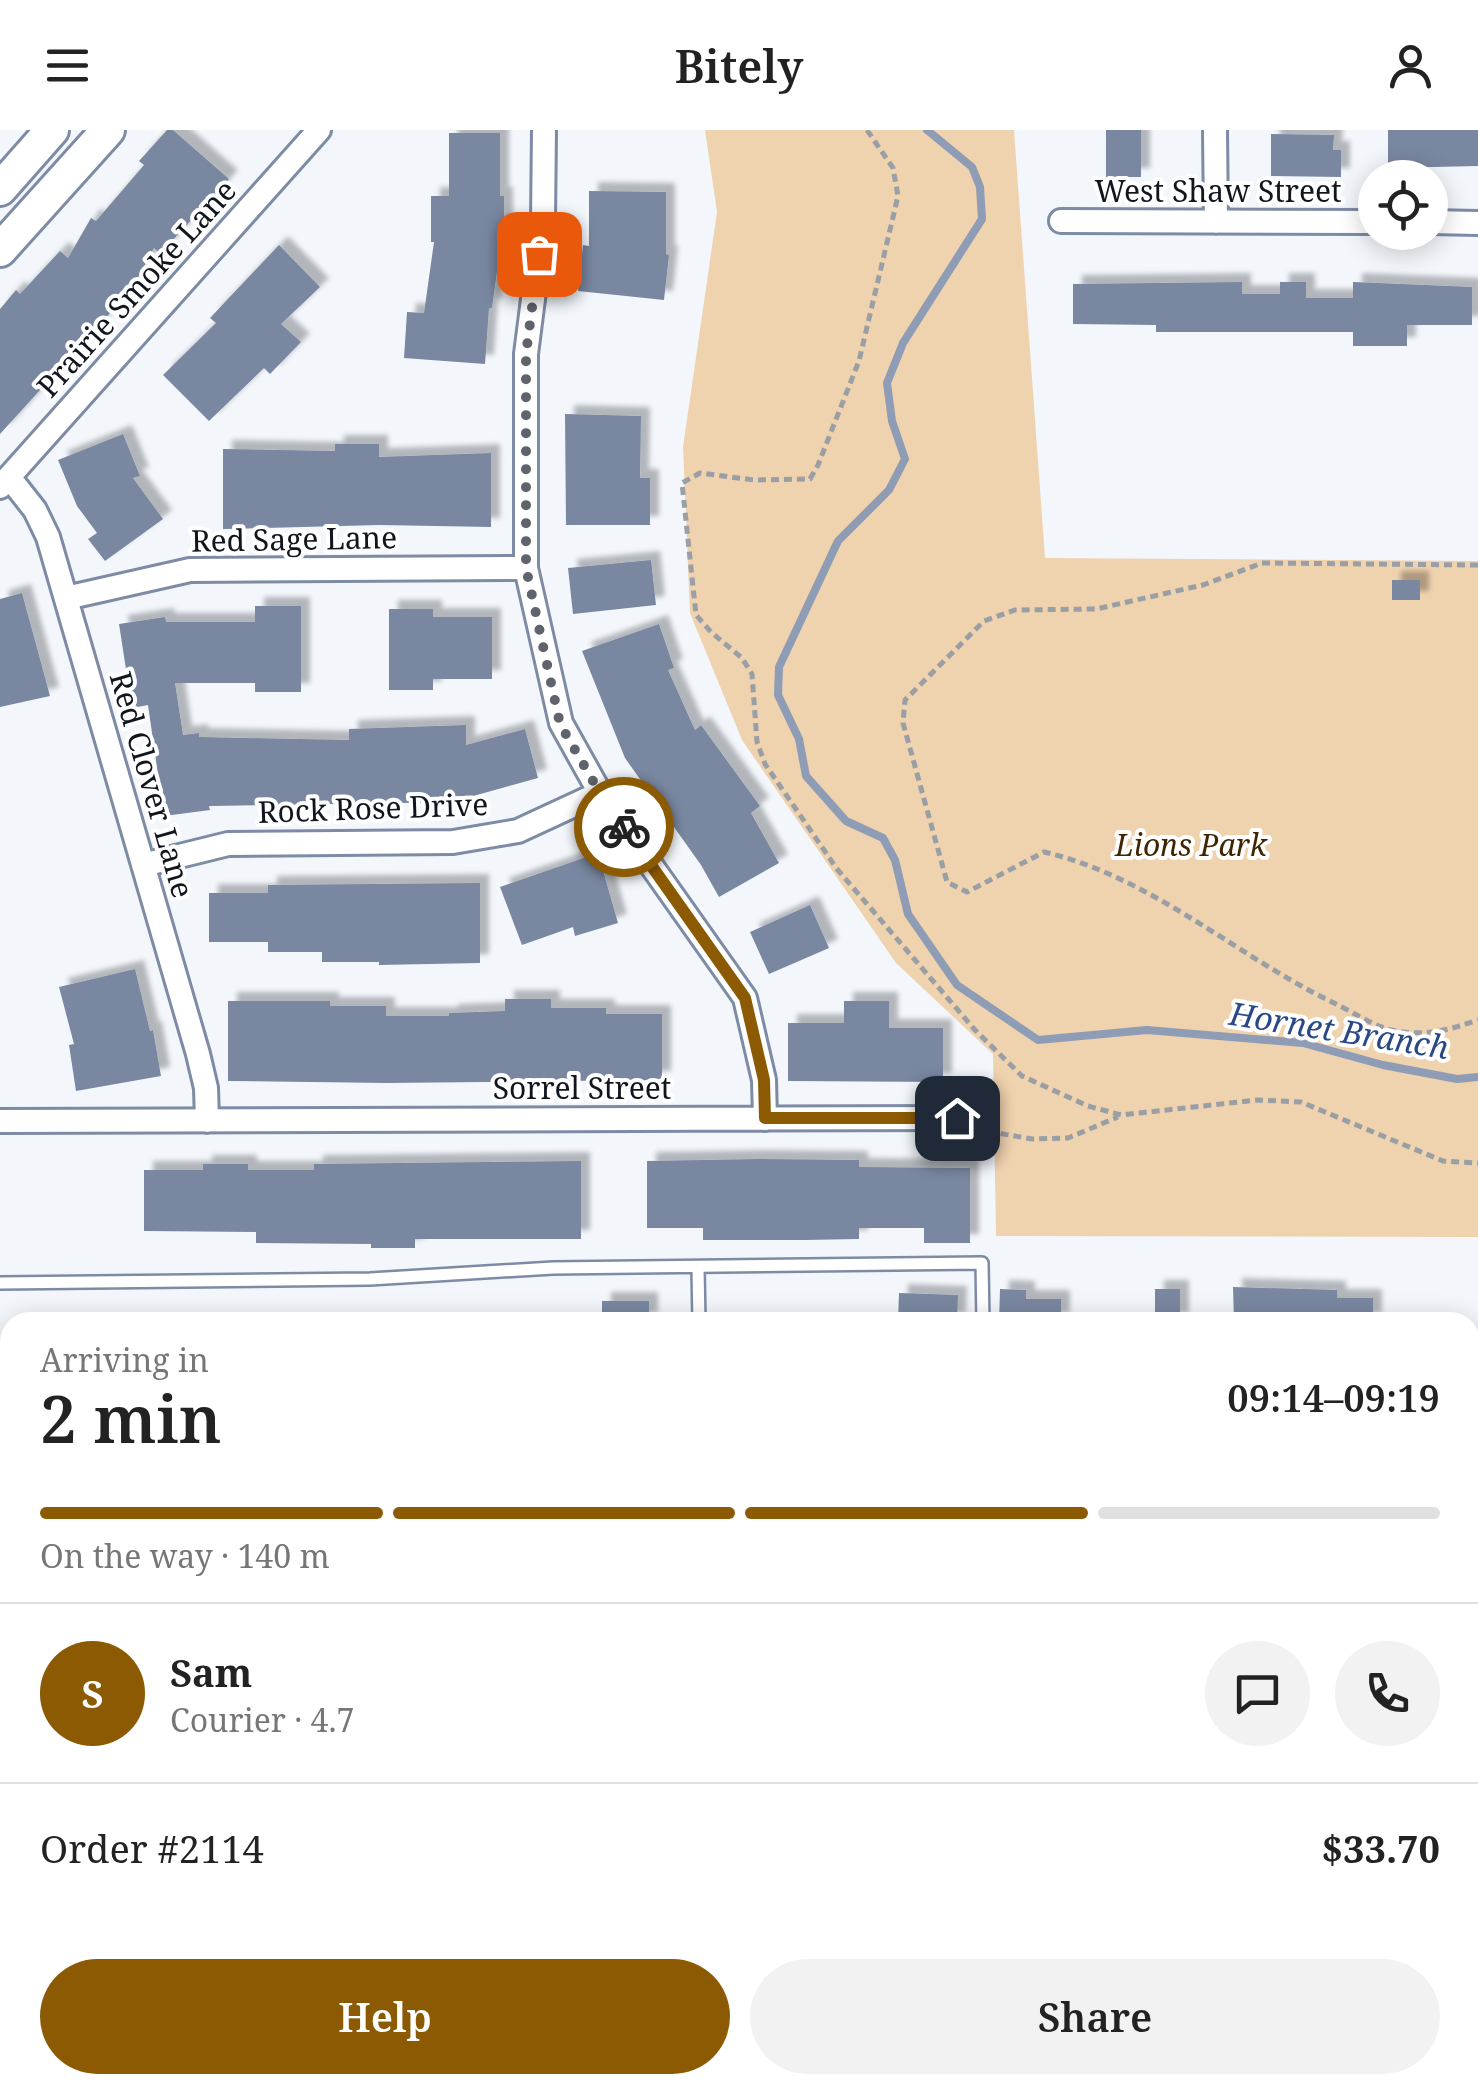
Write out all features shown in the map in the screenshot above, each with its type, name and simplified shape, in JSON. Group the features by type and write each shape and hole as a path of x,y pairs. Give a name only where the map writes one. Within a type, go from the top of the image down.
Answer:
{"main road":[{"path":"0,189 52,130"},
{"path":"0,250 108,130"}],"street":[{"name":"Prairie Smoke Lane","path":"5,482 319,130"},
{"path":"544,130 544,220 526,354 526,568 560,724 600,793 745,998 764,1080 765,1118"},
{"path":"1215,130 1216,222"},
{"name":"West Shaw Street","path":"1061,221 1358,222"},
{"path":"1448,222 1478,222"},
{"name":"Red Clover Lane","path":"5,482 36,510 48,537 198,1054 206,1088 207,1121"},
{"name":"Red Sage Lane","path":"66,598 190,570 526,568"},
{"name":"Rock Rose Drive","path":"143,865 228,844 453,842 488,838 518,831 600,793"},
{"name":"Sorrel Street","path":"0,1121 953,1118"}],"lane":[{"path":"0,1283 352,1280 553,1268 982,1263 983,1312"},
{"path":"698,1268 699,1312"}],"path":[{"path":"866,130 893,168 898,196 858,362 810,479 754,480 700,473 682,483 696,615 742,658 752,674 757,742 765,764 856,893 976,1030 1022,1076 1088,1106 1121,1115"},
{"path":"1477,1021 1438,1034 1392,1031 1300,986 1182,911 1078,860 1044,852 967,892 947,882 904,722 904,700 984,620 1015,610 1096,609 1203,585 1262,563 1478,566"},
{"path":"953,1118 954,1128 1014,1137 1068,1138 1121,1115 1257,1100 1301,1102 1444,1161 1478,1163"}],"green space":[{"name":"Lions Park","path":"705,130 1014,130 1045,558 1478,561 1478,1237 996,1236 993,1054 896,963 742,740 690,613 683,447 717,212"}],"building":[{"path":"167,130 173,130 229,179 160,254 154,248 131,290 0,434 0,309 16,290 20,294 60,251 68,258 91,218 96,221 144,165 139,161"},
{"path":"1106,130 1141,130 1141,177 1106,177"},
{"path":"1388,130 1478,130 1478,166 1448,167 1448,160 1388,160"},
{"path":"449,133 500,133 504,242 489,308 485,364 404,358 407,312 424,313 434,242 431,196 449,196"},
{"path":"1271,134 1334,135 1333,150 1341,150 1341,177 1271,176"},
{"path":"589,191 666,192 669,255 664,300 578,291 583,245 589,246"},
{"path":"279,245 320,287 281,324 301,342 270,374 264,368 209,421 163,375 216,323 210,318"},
{"path":"1242,282 1242,294 1280,294 1280,282 1306,282 1306,298 1353,298 1353,282 1472,287 1472,325 1407,325 1407,346 1353,346 1353,332 1156,332 1156,325 1073,324 1073,284"},
{"path":"565,414 641,416 640,478 650,478 650,525 566,525"},
{"path":"123,434 140,476 133,478 163,519 105,561 88,539 97,533 77,506 58,460"},
{"path":"335,444 379,444 379,457 491,453 491,527 223,529 223,449 335,451"},
{"path":"651,560 656,605 573,614 568,568"},
{"path":"1392,580 1420,580 1420,600 1392,600"},
{"path":"22,593 50,696 0,707 0,599"},
{"path":"255,606 301,606 301,692 255,692 255,683 175,683 183,735 349,740 349,729 466,725 466,745 525,729 538,778 466,798 466,802 209,806 210,810 164,816 148,705 132,708 119,624 165,617 166,622 255,622"},
{"path":"389,609 433,609 433,617 492,617 492,679 433,679 433,690 389,690"},
{"path":"659,624 674,668 668,670 695,730 701,725 760,806 751,813 779,863 719,897 701,865 625,758 582,651"},
{"path":"598,853 618,923 575,936 573,927 522,945 500,887"},
{"path":"480,883 480,963 322,962 322,952 268,952 268,942 209,942 209,893 268,893 268,885"},
{"path":"810,905 829,948 769,974 750,932"},
{"path":"135,969 150,1031 153,1030 161,1076 76,1091 69,1045 74,1044 59,987"},
{"path":"505,999 551,999 551,1008 606,1008 606,1014 662,1014 662,1080 228,1081 228,1001 330,1001 330,1006 386,1006 386,1016 449,1016 505,1011"},
{"path":"844,1001 889,1001 889,1028 943,1028 943,1082 788,1081 788,1023 844,1023"},
{"path":"859,1160 859,1167 970,1168 970,1243 924,1243 924,1228 859,1228 859,1239 703,1240 703,1228 647,1228 647,1161"},
{"path":"581,1161 581,1239 415,1239 415,1248 371,1248 371,1244 256,1243 256,1232 144,1231 144,1170 203,1170 203,1164 248,1164 248,1170 314,1170 314,1164"},
{"path":"1233,1287 1337,1290 1337,1298 1373,1298 1373,1312 1234,1312"},
{"path":"1000,1289 1026,1290 1026,1299 1061,1299 1061,1312 999,1312"},
{"path":"1155,1289 1180,1289 1180,1312 1155,1312"},
{"path":"899,1293 958,1295 957,1312 898,1312"},
{"path":"602,1301 649,1301 649,1312 602,1312"}],"waterway":[{"name":"Hornet Branch","path":"927,130 972,167 980,187 982,219 903,343 887,383 892,421 905,459 889,490 838,541 779,667 778,695 799,739 806,776 846,821 883,838 895,860 908,914 957,985 1038,1040 1147,1030 1303,1043 1383,1065 1457,1079 1478,1077"}],"way so far":[{"path":"539,254 526,354 526,568 560,724 624,827"}],"route":[{"path":"624,827 745,998 764,1080 765,1118 957,1118"}]}
